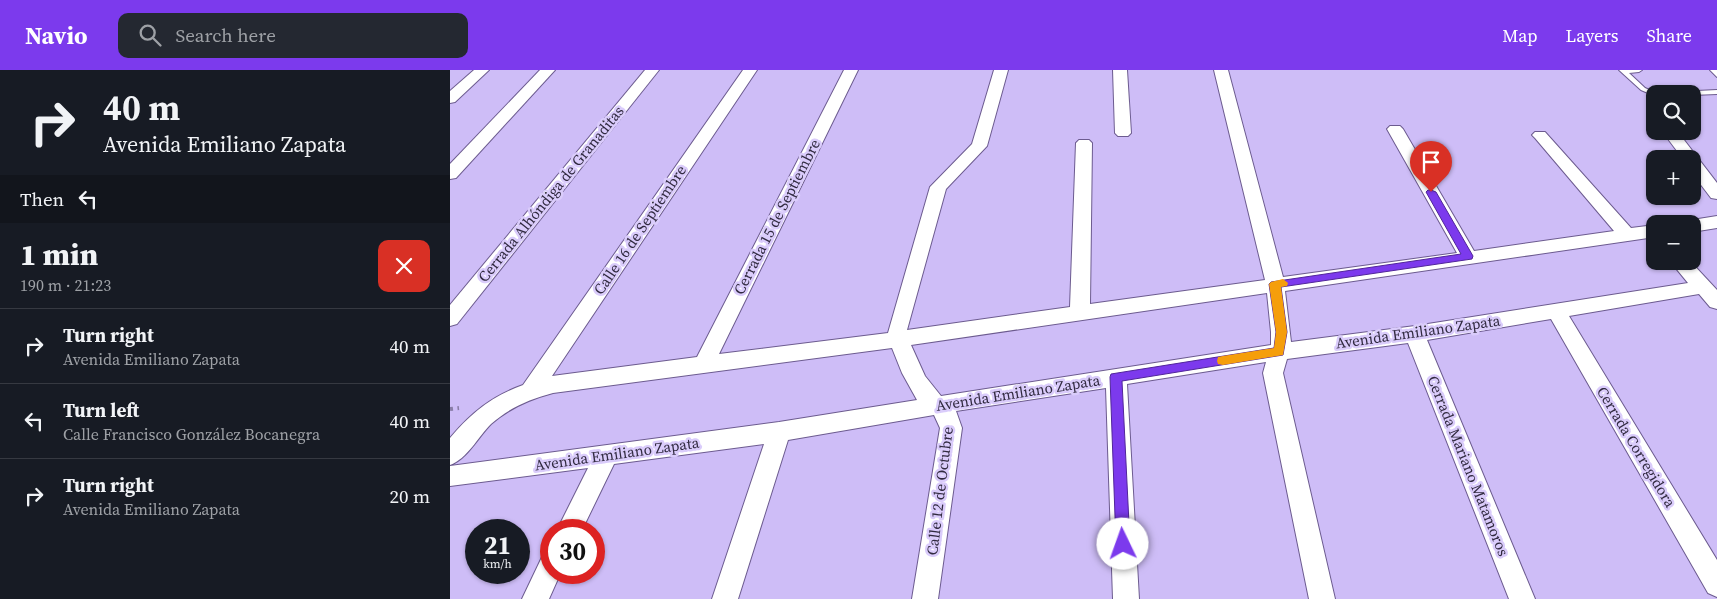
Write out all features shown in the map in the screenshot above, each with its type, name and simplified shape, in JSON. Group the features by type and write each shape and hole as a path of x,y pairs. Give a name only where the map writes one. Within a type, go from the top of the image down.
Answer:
{"street":[{"path":"450,99 482,70"},
{"path":"450,174 548,70"},
{"name":"Cerrada Alhóndiga de Granaditas","path":"450,319 652,70"},
{"name":"Calle 16 de Septiembre","path":"531,390 750,70"},
{"name":"Cerrada 15 de Septiembre","path":"703,365 851,70"},
{"path":"899,339 898,321 938,187 979,146 1002,70"},
{"path":"1120,70 1123,132"},
{"path":"1221,70 1275,284 1281,332 1279,352 1273,373 1322,599"},
{"path":"1394,129 1468,256"},
{"path":"1540,135 1626,234"},
{"path":"1677,140 1684,150"},
{"path":"1080,314 1084,143"},
{"path":"1701,172 1717,194"},
{"path":"1701,225 1717,222"},
{"path":"450,455 482,417 496,406 531,390 554,384 899,339 1468,256 1626,234 1646,233"},
{"path":"1687,270 1710,294"},
{"name":"Avenida Emiliano Zapata","path":"450,476 779,432 1116,377 1279,352 1415,334 1556,310 1710,294"},
{"name":"Cerrada Corregidora","path":"1556,310 1717,584"},
{"name":"Cerrada Mariano Matamoros","path":"1415,334 1522,599"},
{"name":"Calle 12 de Octubre","path":"899,339 924,393 940,405 948,415 951,428 925,599"},
{"path":"1116,377 1126,599"},
{"path":"725,599 779,432"},
{"path":"574,519 606,456"},
{"path":"535,599 542,584"}],"lane":[{"path":"1622,70 1639,70"},
{"path":"1622,70 1646,90"},
{"path":"1713,70 1717,75"},
{"path":"1701,93 1717,92"}],"slow traffic":[{"path":"1223,361 1279,352 1281,332 1275,284 1283,283"}],"route":[{"path":"1123,544 1116,377 1279,352 1281,332 1275,284 1468,256 1431,192"}]}
